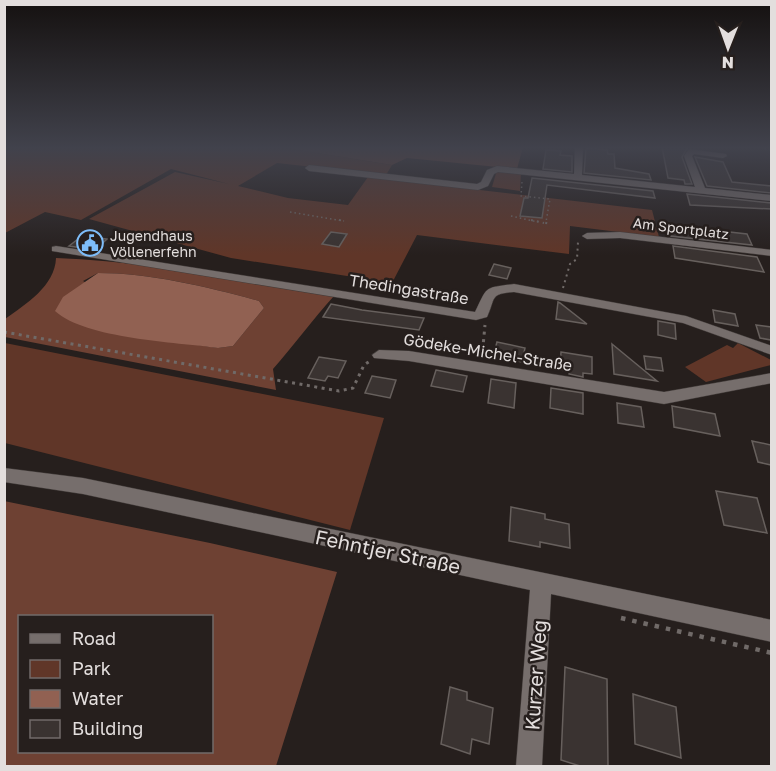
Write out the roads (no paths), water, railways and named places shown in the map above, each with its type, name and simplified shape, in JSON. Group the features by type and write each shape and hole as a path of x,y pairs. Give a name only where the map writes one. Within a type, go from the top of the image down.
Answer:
{"street":[{"path":"437,183 471,187 485,183"},
{"path":"635,183 771,198"},
{"path":"698,183 701,190"},
{"name":"Am Sportplatz","path":"587,236 620,236 771,253"},
{"name":"Thedingastraße","path":"56,249 480,316 487,296 496,290 514,288 686,320 771,351"},
{"name":"Gödeke-Michel-Straße","path":"379,355 409,356 664,398 771,378"},
{"name":"Fehntjer Straße","path":"4,476 83,486 771,631"},
{"name":"Kurzer Weg","path":"529,766 541,583"}],"water":[{"path":"98,273 138,275 200,286 259,301 264,308 233,346 218,348 132,338 109,333 88,328 55,311 63,297"}],"place":[{"name":"Jugendhaus Völlenerfehn","path":"90,243"}]}
